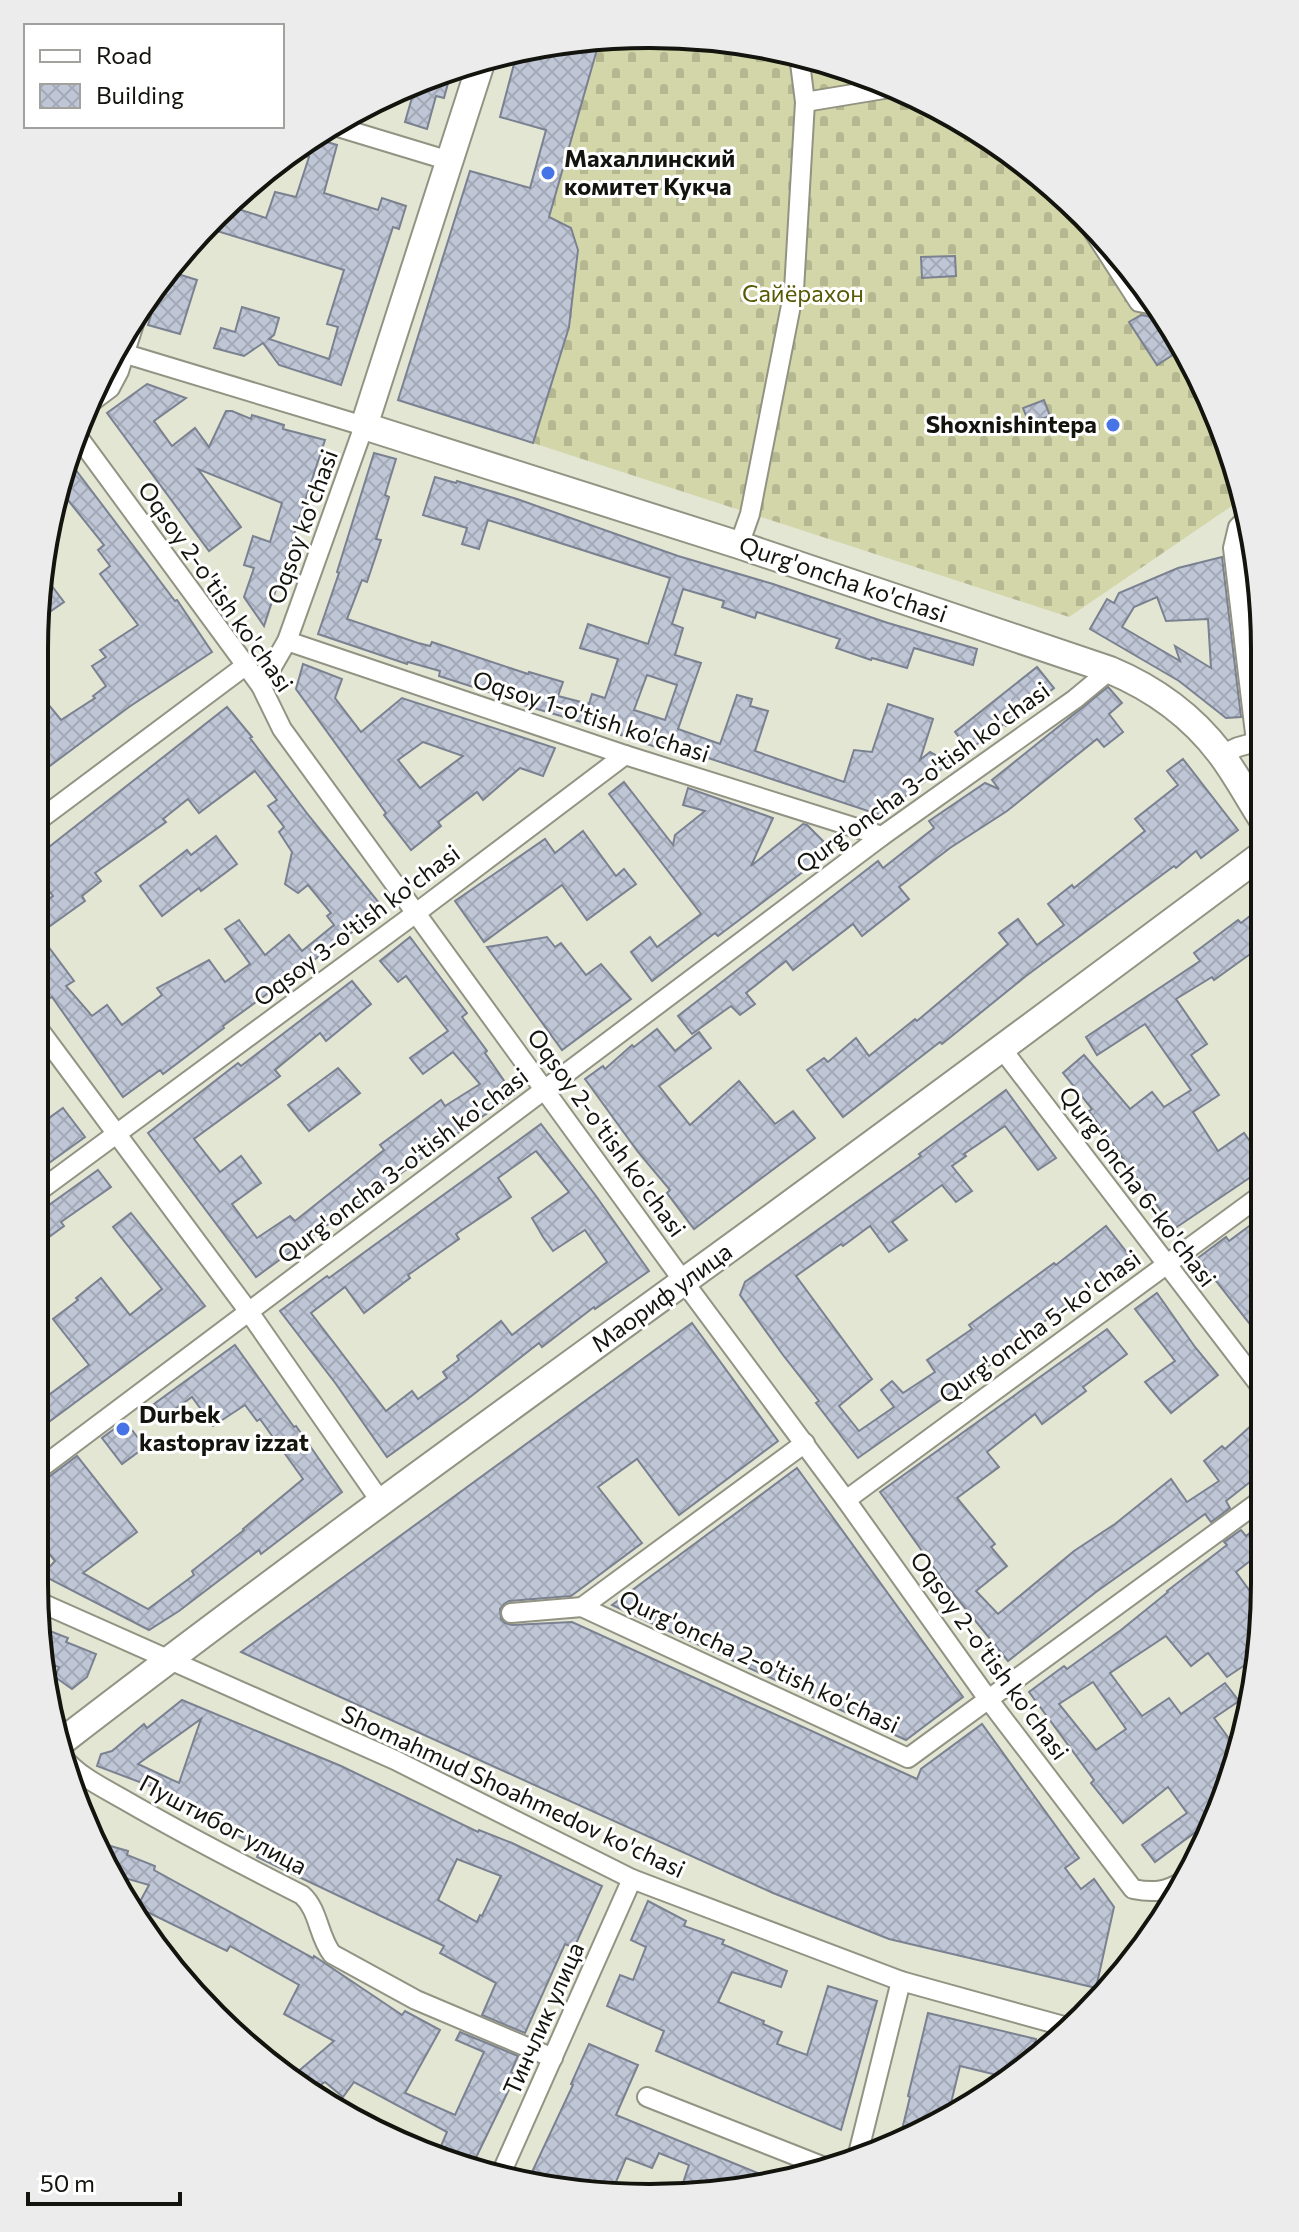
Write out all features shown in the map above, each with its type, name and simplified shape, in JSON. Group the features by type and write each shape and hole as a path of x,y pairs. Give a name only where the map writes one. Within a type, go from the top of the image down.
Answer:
{"street":[{"path":"739,545 750,514 794,290 805,102 801,67"},
{"path":"364,426 478,73"},
{"path":"805,102 872,91"},
{"path":"347,130 450,161"},
{"path":"1126,282 1141,302"},
{"name":"Qurg'oncha ko'chasi","path":"126,354 739,545 1110,670 1151,690 1171,704 1221,755 1251,802"},
{"path":"107,390 120,366"},
{"name":"Oqsoy ko'chasi","path":"261,686 287,641 364,426"},
{"name":"Oqsoy 2-o'tish ko'chasi","path":"84,445 261,686 282,729 684,1282 805,1443 988,1699 1133,1889 1149,1893 1166,1889"},
{"path":"1238,527 1233,548 1251,677"},
{"name":"Oqsoy 1-o'tish ko'chasi","path":"287,641 625,755 882,836"},
{"path":"48,813 245,666"},
{"name":"Qurg'oncha 3-o'tish ko'chasi","path":"48,1463 882,836 1075,699 1110,670"},
{"path":"1221,755 1251,744"},
{"name":"Oqsoy 3-o'tish ko'chasi","path":"48,1185 625,755"},
{"name":"Маориф улица","path":"68,1737 381,1502 1002,1049 1251,863"},
{"path":"48,1041 249,1312 381,1502"},
{"name":"Qurg'oncha 6-ko'chasi","path":"1002,1049 1251,1374"},
{"name":"Qurg'oncha 5-ko'chasi","path":"846,1500 1251,1202"},
{"path":"511,1613 582,1607 805,1443"},
{"name":"Qurg'oncha 2-o'tish ko'chasi","path":"582,1607 908,1758 1251,1507"},
{"name":"Shomahmud Shoahmedov ko'chasi","path":"49,1606 395,1760 632,1879 901,1981 1058,2024"},
{"name":"Пуштибог улица","path":"79,1772 190,1838 302,1895 311,1902 325,1945 332,1954 416,2000 553,2058"},
{"name":"Тинчлик улица","path":"504,2166 632,1879"},
{"path":"860,2146 901,1981"},
{"path":"647,2097 812,2162"}],"green space":[{"name":"Сайёрахон","path":"650,48 728,53 805,68 880,94 916,110 984,149 1046,197 1102,253 1150,315 1189,383 1219,456 1233,505 1069,617 533,443 569,328 579,250 572,228 549,217 597,50"}],"building":[{"path":"597,50 549,217 571,228 578,250 569,327 533,443 398,400 470,171 530,188 546,130 500,117 514,64"},
{"path":"448,83 444,98 436,96 427,129 405,122 412,97"},
{"path":"327,142 337,145 324,193 378,210 382,198 406,206 399,229 393,227 341,385 279,365 263,343 244,356 214,348 221,328 235,332 242,307 279,318 274,335 269,339 329,359 338,327 327,324 344,270 217,231 240,209 266,218 275,192 296,197 309,157 305,156"},
{"path":"955,256 956,276 922,278 921,257"},
{"path":"179,274 197,280 180,334 148,325 153,310"},
{"path":"1141,315 1151,317 1173,355 1157,365 1129,322"},
{"path":"147,384 186,398 154,421 172,446 195,428 209,447 226,411 251,419 252,415 284,425 283,429 325,440 264,626 244,597 254,568 244,565 253,536 270,542 282,503 198,469 241,527 209,551 107,413"},
{"path":"1044,400 1050,416 1029,423 1023,408"},
{"path":"374,453 396,459 385,495 389,497 376,539 381,540 367,582 362,580 347,619 418,643 430,646 432,642 528,674 563,682 558,696 589,704 592,694 605,698 618,659 580,648 588,624 648,644 670,578 488,520 479,549 462,544 467,528 423,515 435,477 517,499 678,556 977,649 973,665 914,648 907,668 836,648 840,639 757,612 755,618 722,607 724,601 683,589 672,624 683,628 675,655 701,663 678,729 720,744 737,695 752,699 750,706 768,711 755,751 844,782 854,750 872,752 888,704 933,719 920,760 930,752 950,763 880,815 672,746 670,752 520,704 439,676 440,671 407,664 318,634","holes":["647,675 677,685 665,720 634,710"]},
{"path":"76,470 177,600 212,652 129,707 48,767 48,704 61,720 95,698 93,696 106,686 92,666 106,657 100,650 138,625 100,574 110,566 98,550 104,545 67,499"},
{"path":"1222,557 1241,717 1226,718 1179,681 1090,629 1107,599 1114,603 1119,593 1178,568","holes":["1157,597 1166,621 1208,619 1211,668 1175,646 1180,661 1122,627 1134,607"]},
{"path":"52,586 64,602 49,612"},
{"path":"303,664 342,679 335,698 361,732 402,698 555,748 543,776 520,768 483,800 477,792 438,822 441,826 411,850 296,689","holes":["423,742 463,756 420,788 398,760"]},
{"path":"1037,667 1054,688 1006,726 1004,724 969,750 955,732"},
{"path":"1108,687 1122,703 1109,714 1123,732 1104,747 1097,739 1007,811 950,848 899,887 909,899 862,936 853,924 793,970 786,961 746,993 755,1004 740,1015 731,1006 692,1034 678,1016 878,861 883,868 934,828 929,821 985,783 999,789 992,780"},
{"path":"227,707 384,909 223,1026 163,1074 160,1070 123,1097 48,995 48,946 74,981 66,986 92,1016 107,1005 122,1025 162,995 157,988 209,960 225,982 250,964 225,929 239,920 265,955 289,935 302,951 334,925 327,916 331,913 308,885 298,893 285,884 292,852 279,832 284,827 268,806 277,800 255,771 199,813 188,799 163,819 166,822 95,873 101,881 82,896 85,901 48,928 48,900 53,896 48,890 48,848"},
{"path":"1183,759 1238,830 1201,858 1196,851 1176,868 1174,866 843,1117 807,1070 824,1058 828,1062 856,1038 869,1056 915,1019 917,1021 1008,944 999,933 1018,919 1037,945 1064,925 1048,904 1072,885 1074,888 1145,831 1135,819 1178,785 1167,771"},
{"path":"624,782 673,845 675,835 705,811 683,805 688,788 773,818 751,866 803,824 832,850 718,936 715,933 652,981 631,952 650,937 657,947 701,914 609,794"},
{"path":"583,831 616,876 624,869 636,884 587,920 562,885 484,942 455,901 545,839 555,853"},
{"path":"216,836 237,864 162,916 140,886 187,850 191,855"},
{"path":"1251,915 1251,953 1214,980 1212,977 1176,999 1207,1044 1191,1055 1219,1095 1193,1112 1218,1151 1244,1133 1251,1143 1251,1177 1174,1229 1089,1111 1092,1109 1063,1073 1084,1055 1130,1109 1152,1092 1164,1107 1191,1090 1145,1024 1097,1055 1086,1037 1200,961 1194,953 1238,920 1241,923"},
{"path":"410,937 467,1013 462,1017 514,1095 256,1277 148,1133 352,981 371,1004 326,1041 320,1033 275,1070 280,1076 194,1139 220,1172 241,1156 261,1183 232,1204 257,1238 290,1216 295,1221 384,1150 380,1145 441,1100 445,1106 480,1084 453,1052 423,1074 410,1058 448,1031 406,976 398,982 380,961"},
{"path":"547,937 555,947 561,943 586,975 601,964 631,999 562,1050 487,947"},
{"path":"657,1029 675,1051 699,1032 711,1048 659,1086 690,1125 739,1081 775,1124 793,1111 815,1138 694,1229 667,1193 670,1190 585,1079 603,1066 605,1069 632,1045 634,1047"},
{"path":"338,1068 360,1093 309,1131 288,1105"},
{"path":"1006,1090 1056,1158 1038,1170 1005,1126 952,1166 972,1191 956,1202 942,1185 892,1222 907,1240 889,1252 870,1226 796,1276 872,1379 839,1406 859,1431 894,1407 881,1390 892,1381 903,1393 935,1372 927,1360 972,1329 969,1325 1106,1226 1132,1259 1082,1293 993,1363 858,1458 740,1295 745,1282 921,1156 919,1154"},
{"path":"63,1108 85,1137 48,1164 48,1119"},
{"path":"541,1124 649,1271 594,1307 542,1347 539,1343 387,1457 280,1311 327,1276 329,1278","holes":["536,1151 569,1192 532,1218 553,1251 585,1230 607,1262 512,1335 501,1321 457,1356 459,1360 443,1372 447,1378 418,1399 412,1391 386,1411 311,1313 345,1287 364,1313 410,1278 408,1275 459,1239 456,1234 511,1197 498,1178"]},
{"path":"98,1170 111,1187 61,1222 64,1226 48,1238 48,1206"},
{"path":"131,1213 205,1306 48,1423 48,1396 89,1365 53,1319 101,1278 130,1315 162,1289 113,1227"},
{"path":"1251,1225 1251,1325 1198,1258 1226,1237 1229,1241"},
{"path":"1157,1293 1218,1375 1171,1413 1145,1382 1175,1361 1135,1309"},
{"path":"692,1323 778,1441 679,1515 637,1459 598,1487 642,1543 571,1596 509,1601 500,1609 501,1619 512,1625 572,1622 917,1779 921,1769 982,1724 1079,1858 1065,1868 1081,1889 1094,1879 1114,1907 1097,1985 1094,1988 889,1939 773,1893 241,1652"},
{"path":"1107,1329 1127,1354 1083,1387 1086,1391 1042,1424 1035,1414 987,1452 999,1467 957,1498 995,1544 991,1547 1007,1566 976,1591 998,1614 1074,1551 1115,1524 1171,1479 1187,1502 1219,1481 1204,1461 1222,1446 1225,1449 1251,1426 1251,1481 1226,1501 1230,1508 1211,1522 1205,1514 1096,1592 1008,1661 947,1586 880,1492"},
{"path":"235,1345 342,1492 261,1554 259,1550 149,1630 48,1578 48,1569 55,1561 48,1552 48,1478 77,1456 137,1532 83,1573 148,1609 194,1575 192,1571 303,1479 260,1419 257,1421 245,1405 213,1426 192,1397 164,1417 154,1404"},
{"path":"125,1421 145,1447 122,1464 102,1438"},
{"path":"797,1468 963,1697 906,1740 612,1605"},
{"path":"1241,1530 1246,1536 1251,1532 1251,1560 1236,1572 1251,1592 1245,1665 1227,1677 1208,1653 1191,1666 1166,1636 1110,1673 1142,1716 1169,1698 1181,1714 1225,1683 1239,1701 1214,1718 1230,1740 1197,1831 1155,1862 1142,1845 1187,1813 1168,1787 1123,1823 1091,1783 1094,1780 1029,1692 1121,1630 1227,1545 1224,1542","holes":["1093,1682 1126,1729 1096,1750 1059,1704"]},
{"path":"50,1631 68,1638 66,1642 96,1654 87,1677 72,1689 56,1678 59,1667 54,1665"},
{"path":"182,1700 341,1766 478,1832 512,1843 602,1886 574,1948 565,1944 525,2033 482,2015 496,1983 440,1953 444,1946 257,1857 261,1847 232,1833 174,1795 97,1766 101,1754 112,1751 144,1724 147,1728","holes":["201,1719 179,1783 138,1764","457,1859 501,1876 477,1922 438,1900"]},
{"path":"108,1845 128,1851 127,1855 155,1866 154,1870 314,1956 402,2015 405,2011 440,2030 405,2093 455,2115 484,2052 456,2040 460,2032 518,2056 511,2072 516,2075 476,2158 441,2146 447,2132 354,2082 343,2097 325,2082 320,2086 299,2071 334,2041 284,2014 299,1985 230,1946 227,1951 146,1911 140,1902 149,1885 126,1878"},
{"path":"648,1901 686,1921 684,1926 724,1940 722,1944 787,1971 781,1987 732,1972 718,2002 782,2032 777,2044 807,2055 828,1986 877,2001 841,2130 656,2051 664,2031 607,2006 620,1975 633,1980 646,1947 631,1940"},
{"path":"928,2013 1036,2039 1035,2044 996,2075 960,2066 951,2102 902,2128"},
{"path":"589,2044 638,2065 616,2115 759,2173 683,2183 689,2165 659,2153 652,2168 626,2158 615,2183 532,2172"}],"place":[{"name":"Махаллинский комитет Кукча","path":"548,173"},
{"name":"Shoxnishintepa","path":"1113,425"},
{"name":"Durbek kastoprav izzat","path":"123,1429"}]}
